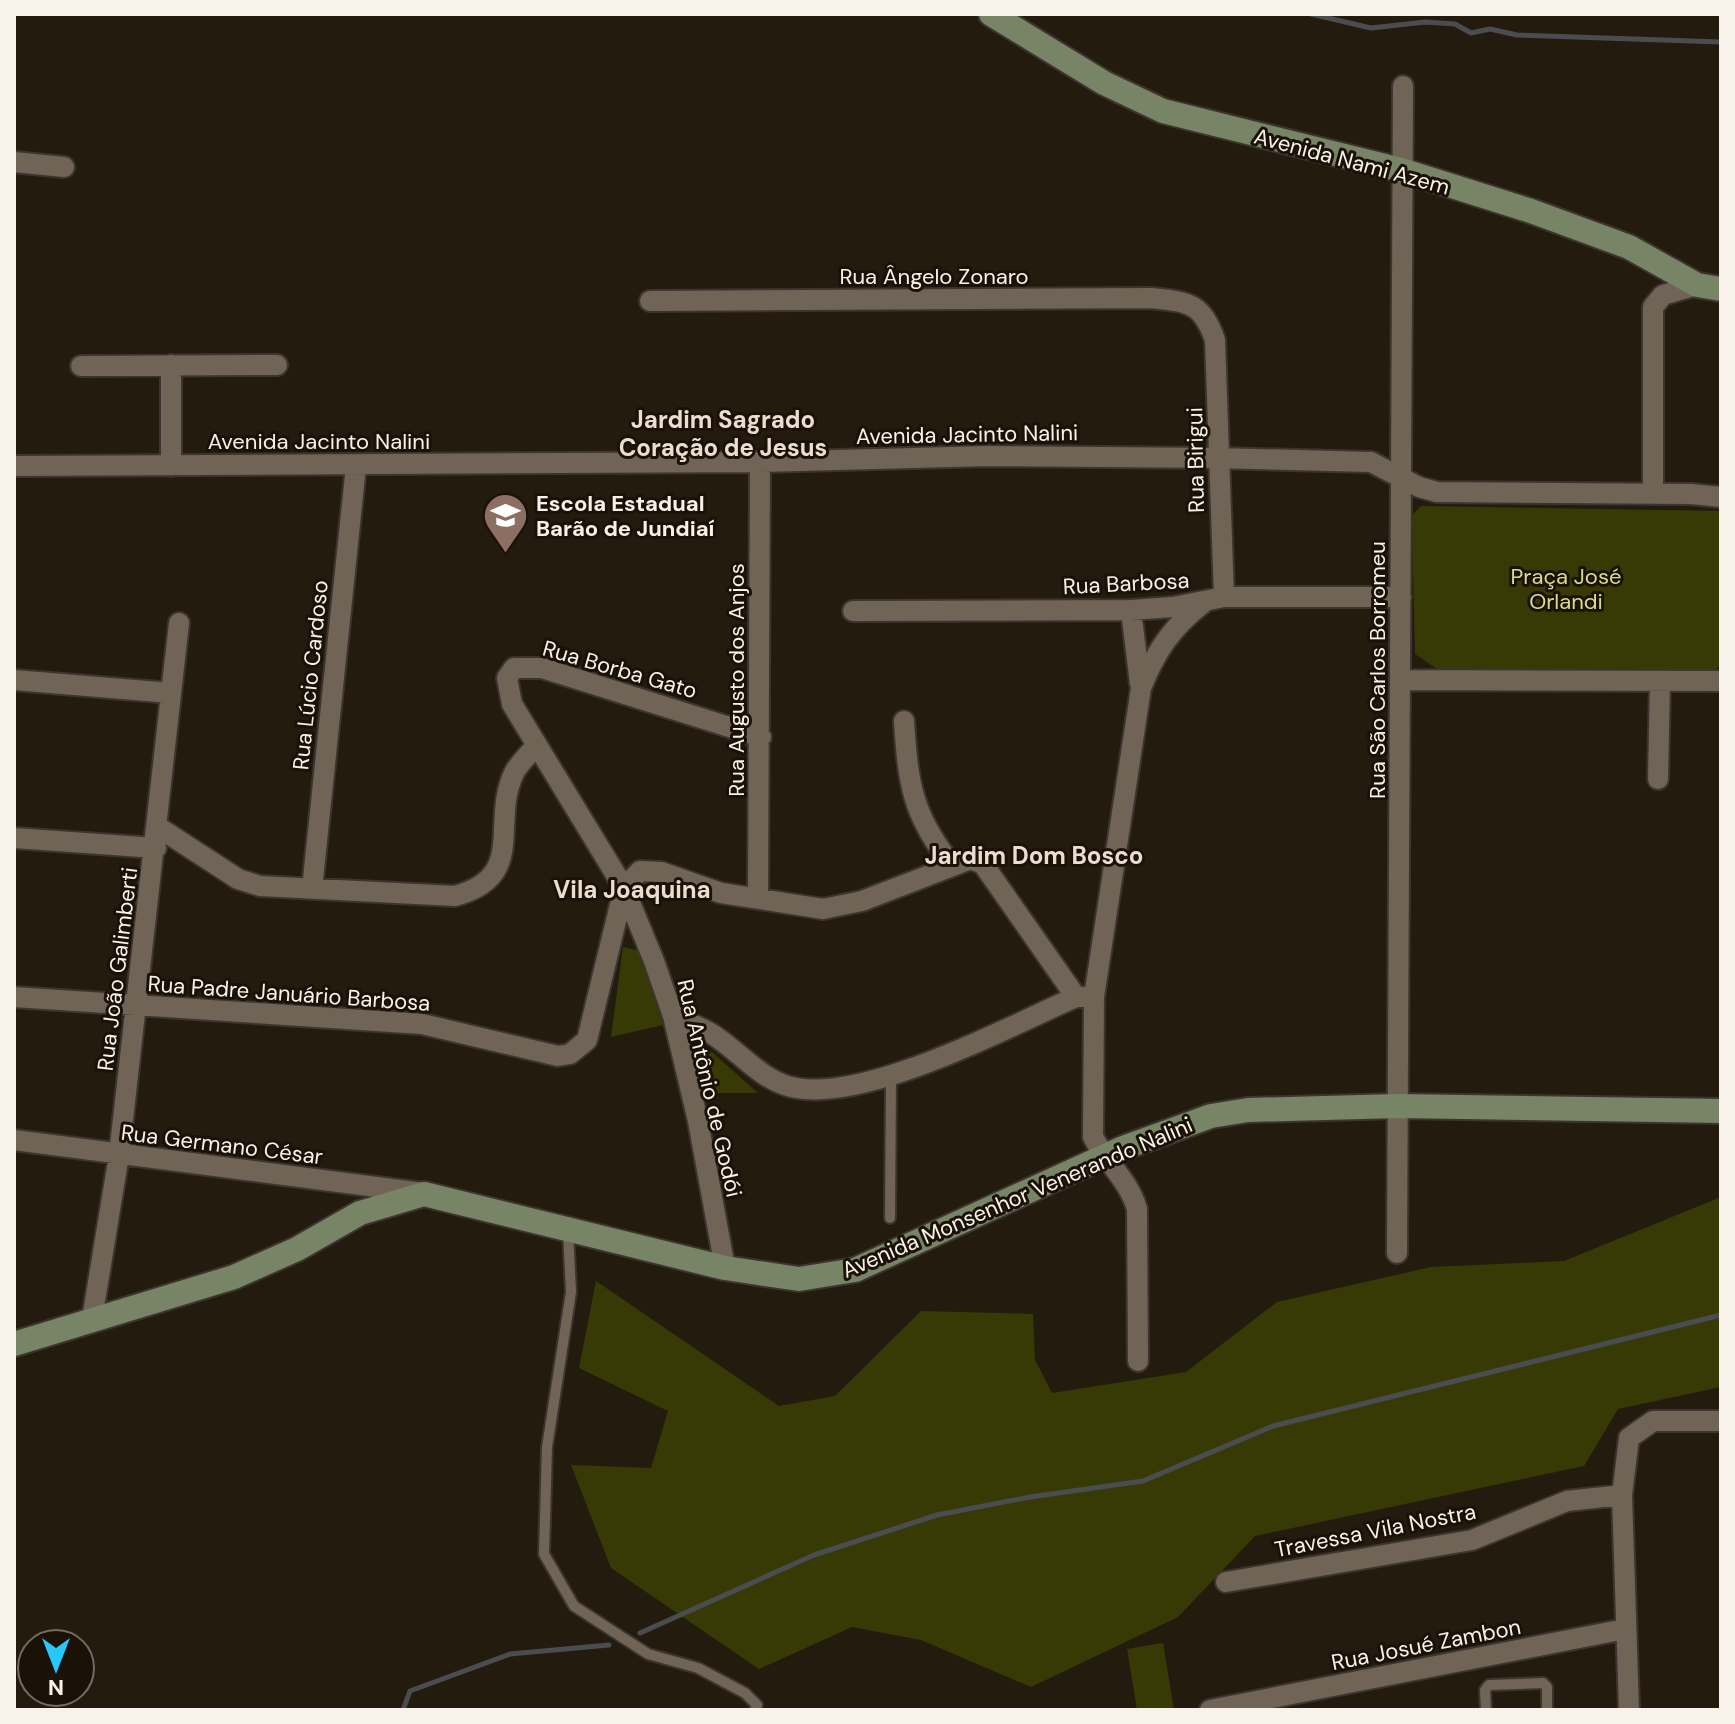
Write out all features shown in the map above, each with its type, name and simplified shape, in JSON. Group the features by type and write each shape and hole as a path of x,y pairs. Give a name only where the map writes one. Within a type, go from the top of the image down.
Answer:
{"street":[{"name":"Avenida Nami Azem","path":"991,14 1136,100 1202,122 1401,170 1531,211 1629,247 1709,287"},
{"name":"Rua São Carlos Borromeu","path":"1397,1253 1403,86"},
{"path":"14,162 64,167"},
{"path":"1653,494 1653,307 1663,295 1709,287"},
{"name":"Rua Ângelo Zonaro","path":"650,301 1151,298 1193,305 1209,322"},
{"name":"Rua Birigui","path":"1209,322 1217,362 1217,458 1224,597"},
{"path":"171,365 171,466"},
{"path":"81,366 277,365"},
{"name":"Avenida Jacinto Nalini","path":"14,466 760,462 988,456 1217,458 1371,462 1437,492 1721,497"},
{"name":"Rua Augusto dos Anjos","path":"758,899 760,462"},
{"name":"Rua Lúcio Cardoso","path":"312,889 356,466"},
{"name":"Rua Barbosa","path":"853,611 1131,610 1203,603 1224,597 1401,597"},
{"path":"1138,1361 1137,1209 1130,1186 1104,1157 1093,1137 1085,997 1141,688 1162,641 1175,625 1203,603"},
{"path":"1131,610 1141,688"},
{"name":"Rua João Galimberti","path":"92,1319 119,1155 179,623"},
{"name":"Rua Borba Gato","path":"511,670 520,666 542,668 761,737"},
{"name":"Rua Antônio de Godói","path":"511,670 507,691 535,747 624,888 673,1016 698,1121 725,1268"},
{"path":"14,680 171,693"},
{"path":"1402,680 1721,681"},
{"path":"1658,779 1660,681"},
{"path":"904,721 913,801 927,834 952,865"},
{"path":"14,838 157,837 238,879 260,886 455,896 475,890 490,880 504,853 505,813 515,772 535,747"},
{"path":"624,888 640,871 649,869 721,893 811,908 833,908 862,901 952,865 977,860 1085,997"},
{"name":"Rua Padre Januário Barbosa","path":"14,997 422,1024 558,1056 570,1054 587,1040 624,888"},
{"path":"673,1016 712,1034 762,1074 805,1092 830,1090 891,1076 1085,997"},
{"name":"Avenida Monsenhor Venerando Nalini","path":"424,1194 725,1268 799,1279 855,1270 1104,1157 1211,1116 1248,1110 1398,1106 1721,1111"},
{"name":"Rua Germano César","path":"14,1140 424,1194"},
{"path":"14,1344 234,1277 297,1249 360,1213 424,1194"},
{"path":"1629,1710 1622,1495 1625,1452 1635,1431 1653,1421 1721,1421"},
{"name":"Travessa Vila Nostra","path":"1226,1582 1472,1540 1567,1501 1622,1495"},
{"name":"Rua Josué Zambon","path":"1210,1710 1625,1629"}],"lane":[{"path":"890,1218 891,1076"},
{"path":"568,1229 571,1292 547,1447 544,1554 574,1606 648,1654 698,1668 745,1693 757,1705 755,1710"},
{"path":"1486,1710 1485,1690 1489,1685 1543,1683 1547,1687 1547,1710"}],"green space":[{"name":"Praça José Orlandi","path":"1421,506 1721,511 1721,665 1715,670 1439,670 1415,654 1412,515"},
{"path":"623,947 640,951 663,1025 611,1037"},
{"path":"698,1043 758,1093 708,1093 692,1057"},
{"path":"1721,1197 1721,1387 1618,1409 1584,1466 1255,1536 1178,1617 1031,1687 921,1640 852,1627 759,1669 611,1568 571,1465 651,1468 668,1411 579,1368 596,1281 779,1406 835,1396 921,1311 1033,1314 1035,1360 1052,1393 1186,1372 1277,1302 1431,1267 1564,1261"},
{"path":"1163,1643 1174,1710 1137,1710 1127,1649"}],"waterway":[{"path":"1311,14 1371,28 1425,22 1455,24 1471,33 1490,29 1517,35 1721,42"},
{"path":"640,1633 814,1555 937,1515 1030,1497 1143,1481 1273,1426 1721,1315"},
{"path":"403,1710 410,1691 510,1654 609,1645"}],"place":[{"name":"Escola Estadual Barão de Jundiaí","path":"505,555"}],"district":[{"name":"Jardim Sagrado Coração de Jesus","path":"723,434"},
{"name":"Jardim Dom Bosco","path":"1034,856"},
{"name":"Vila Joaquina","path":"632,890"}]}
